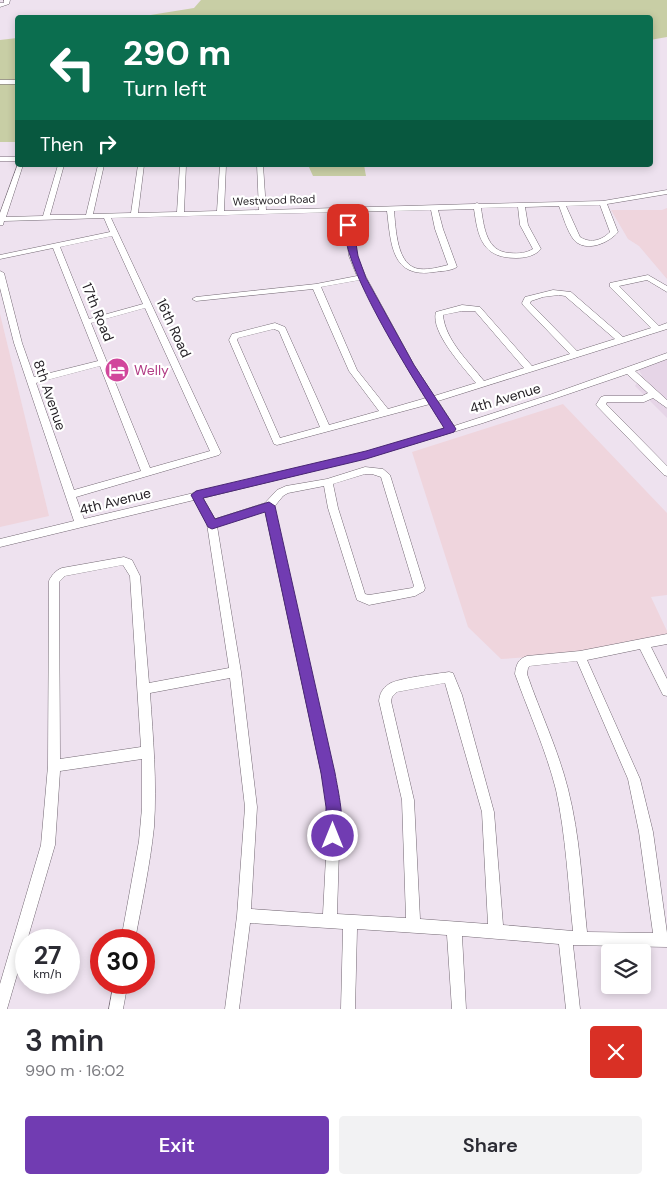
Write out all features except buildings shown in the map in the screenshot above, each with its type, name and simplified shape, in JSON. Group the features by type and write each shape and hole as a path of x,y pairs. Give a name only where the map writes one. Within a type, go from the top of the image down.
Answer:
{"street":[{"path":"0,5 6,4 7,0"},
{"path":"0,82 15,82"},
{"path":"0,159 15,159"},
{"path":"1,220 19,167"},
{"path":"46,217 59,167"},
{"path":"89,216 101,167"},
{"path":"134,215 141,167"},
{"path":"180,214 182,167"},
{"path":"220,213 223,167"},
{"path":"260,167 263,212"},
{"name":"Westwood Road","path":"1,220 106,215 603,203 667,192"},
{"path":"560,204 577,238 580,241 591,244 609,238 614,232 603,203"},
{"path":"477,205 485,240 490,249 505,256 528,254 538,249 524,225 521,204"},
{"path":"390,208 399,256 406,266 418,271 453,267 438,229 434,207"},
{"path":"346,210 353,256 362,278 410,366 451,429"},
{"name":"16th Road","path":"106,215 216,453 147,473"},
{"path":"0,257 114,233"},
{"name":"17th Road","path":"56,246 147,473"},
{"name":"8th Avenue","path":"0,273 18,343 80,524"},
{"path":"196,299 316,286 362,278"},
{"path":"657,329 613,285 648,278 667,290"},
{"path":"316,286 353,371 384,412"},
{"path":"576,355 526,303 528,299 554,293 563,292 568,294 622,341"},
{"path":"87,322 148,305"},
{"path":"482,384 446,337 438,322 439,314 462,308 477,308 531,370"},
{"path":"326,430 284,330 275,326 236,335 234,340 277,442 326,430 384,412 432,400 667,326"},
{"name":"4th Avenue","path":"0,543 366,455 549,399 667,356"},
{"path":"31,381 103,362"},
{"path":"629,371 667,404"},
{"path":"654,393 644,399 604,399 602,405 667,472"},
{"path":"212,524 269,506 280,493 286,490 376,470 385,476 420,588 416,592 369,600 361,597 333,508 328,482"},
{"path":"70,495 147,473"},
{"path":"196,495 212,524 235,672 252,807 244,916 232,1009"},
{"path":"269,506 332,795 334,819 330,921"},
{"path":"0,1009 48,845 54,766 54,581 59,574 124,561 128,563 135,576 148,752 148,810 145,843 130,929"},
{"path":"581,939 563,791 521,674 522,666 527,661 580,656 667,639"},
{"path":"643,643 667,691"},
{"path":"244,916 454,928 581,939 664,940 646,832 634,779 580,656"},
{"path":"143,689 235,672"},
{"path":"413,926 408,800 385,701 386,694 394,688 449,677 456,695 488,812 496,932"},
{"path":"54,766 148,752"},
{"path":"348,1009 350,922"},
{"path":"454,928 459,1009"},
{"path":"565,938 573,1009"},
{"path":"116,1009 119,994"}],"shaded area":[{"path":"667,208 667,279 639,246 628,239 611,210 662,210"},
{"path":"0,314 49,516 0,527"},
{"path":"667,359 667,418 635,386 642,375 638,369"},
{"path":"563,404 667,513 667,595 651,597 667,631 667,636 559,655 501,659 468,627 412,452"}],"green space":[{"path":"201,0 667,0 667,37 653,39 653,15 150,15 194,8"},
{"path":"15,38 15,142 0,142 0,40"},
{"path":"309,167 364,167 366,176 313,176"}],"place":[{"name":"Welly","path":"117,370"}],"route":[{"path":"333,836 334,819 328,773 269,506 212,524 196,495 366,455 451,429 410,366 362,278 353,256 348,225"}]}
